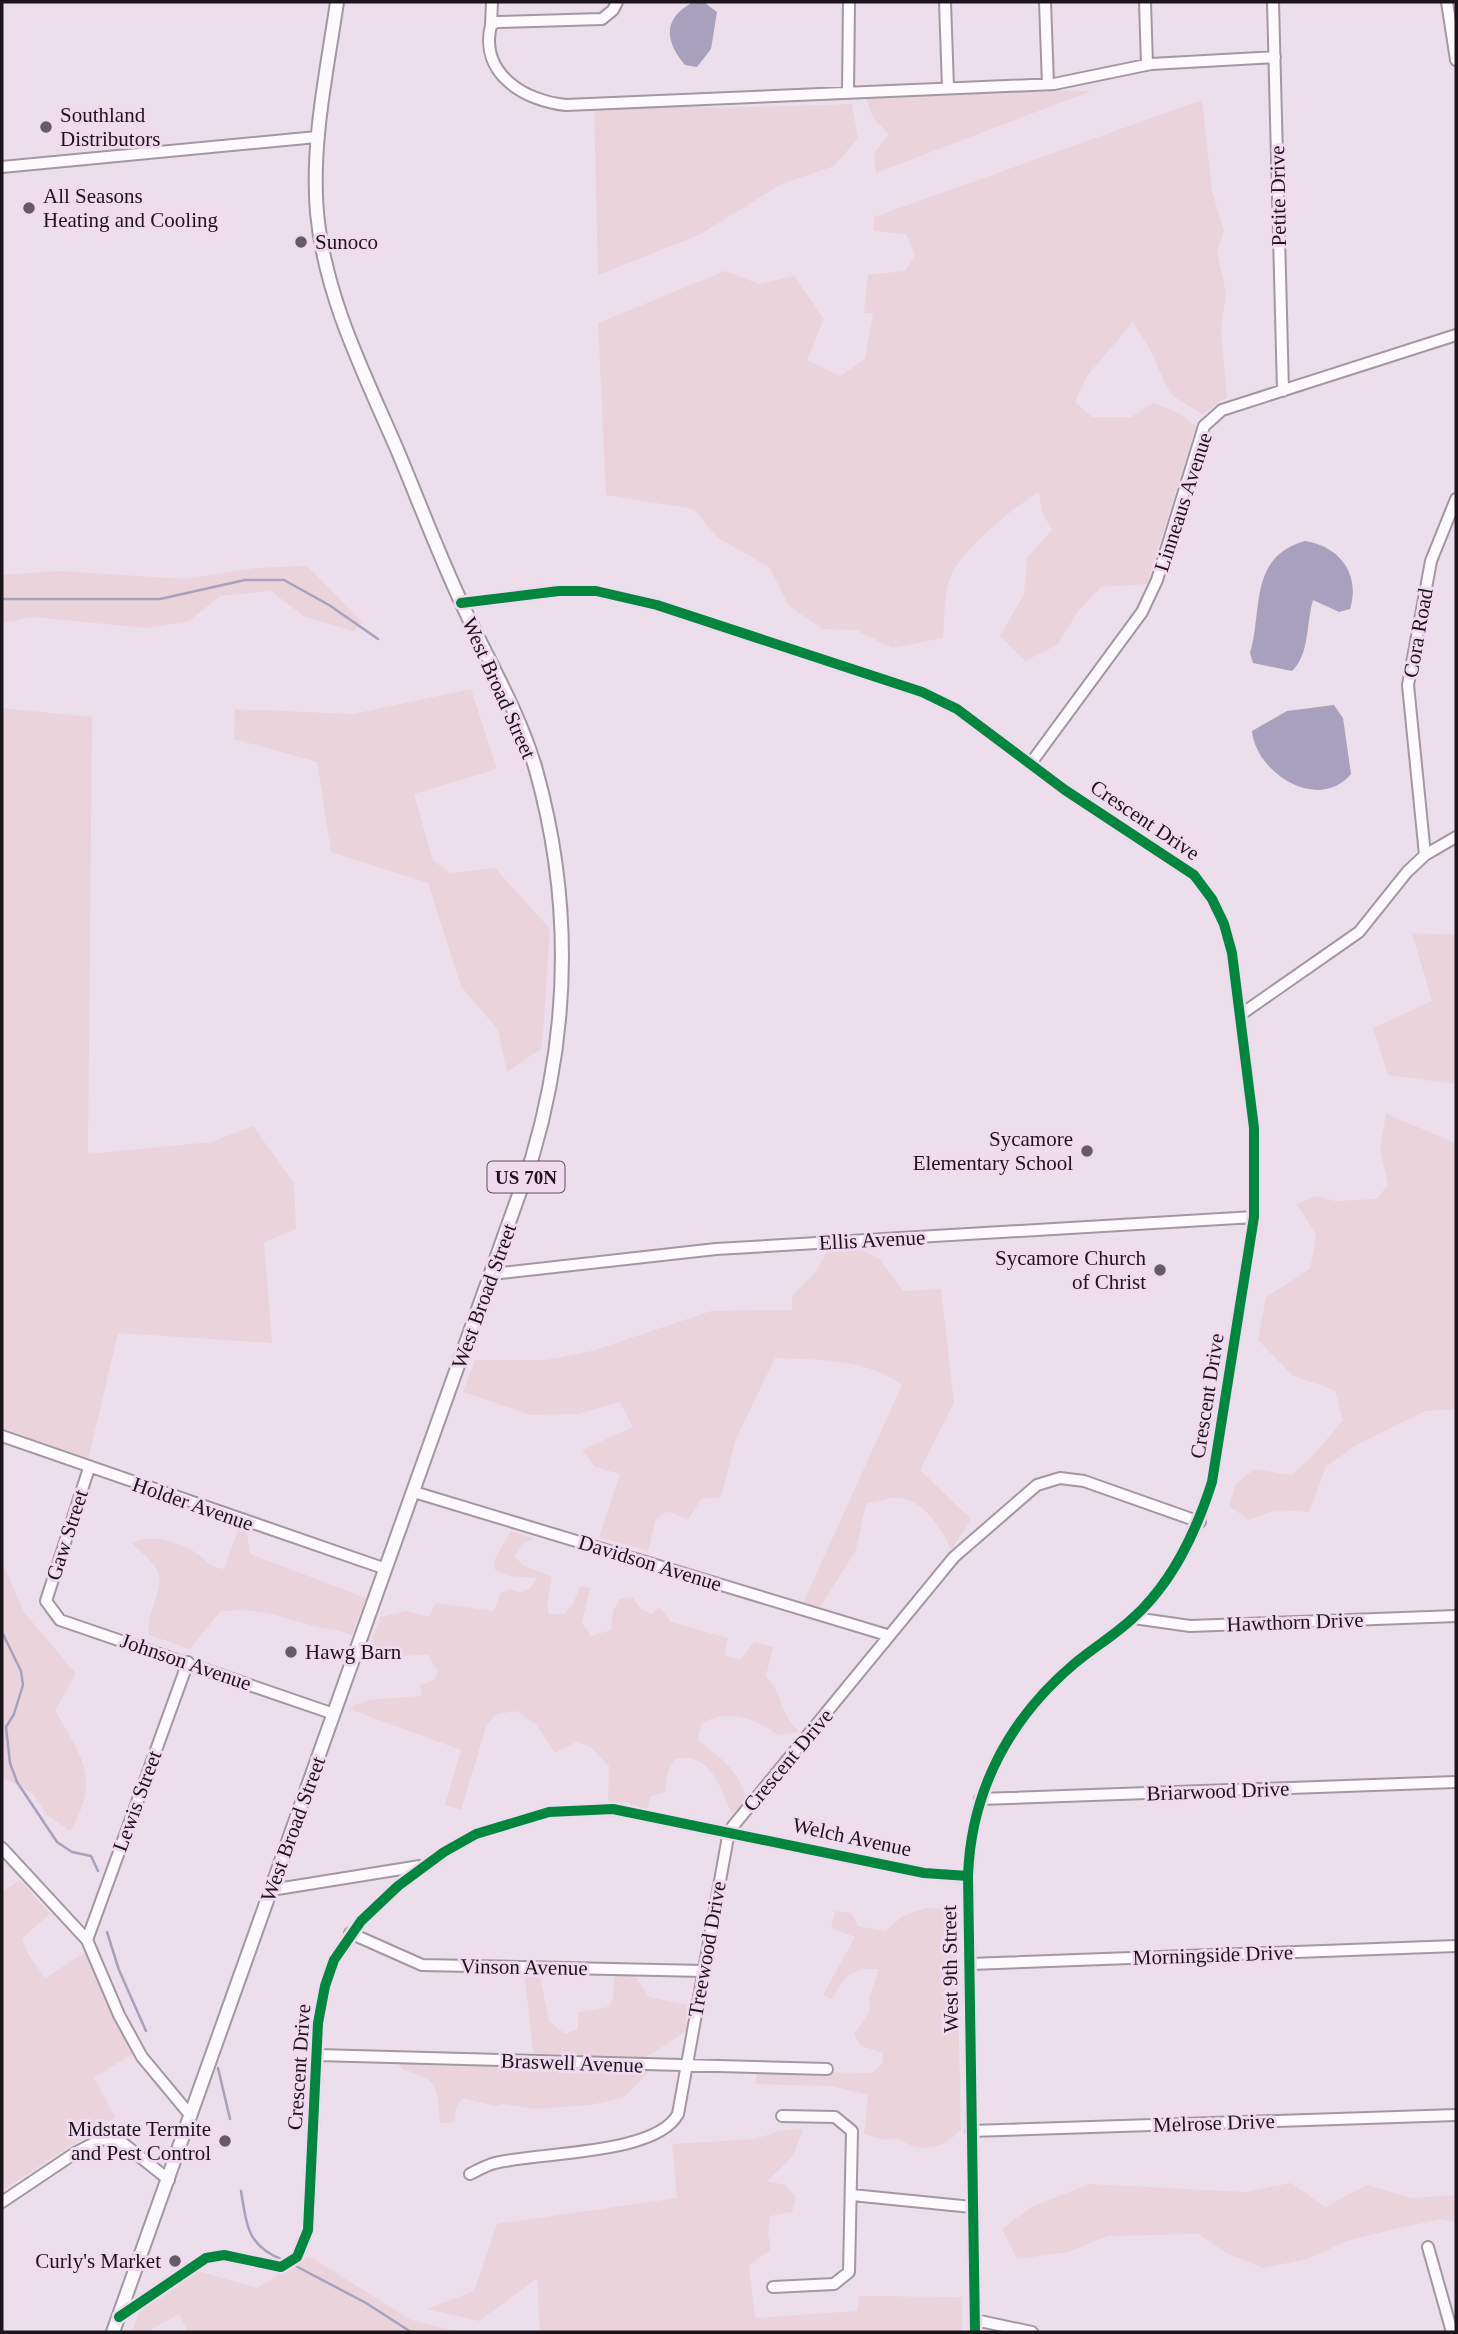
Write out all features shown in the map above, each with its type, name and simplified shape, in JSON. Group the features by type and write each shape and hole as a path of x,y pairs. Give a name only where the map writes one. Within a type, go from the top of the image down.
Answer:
{"main road":[{"name":"West Broad Street","path":"113,2332 532,1158 550,1094 562,1007 561,914 551,832 535,768 514,709 461,603 344,329 327,267 317,214 317,137 337,2"}],"street":[{"path":"492,2 489,35 491,57 501,73 530,98 543,103 566,105 1048,84 1147,65 1275,57"},
{"path":"491,25 497,22 602,19 613,10 617,2"},
{"path":"848,93 849,2"},
{"path":"945,2 948,89"},
{"path":"1045,2 1048,84"},
{"path":"1145,2 1147,65"},
{"name":"Petite Drive","path":"1273,2 1283,391"},
{"path":"1447,2 1456,60"},
{"path":"2,167 317,137"},
{"name":"Linneaus Avenue","path":"1031,763 1142,612 1157,580 1205,426 1222,410 1456,335"},
{"name":"Cora Road","path":"1425,855 1409,685 1431,561 1456,499"},
{"name":"Crescent Drive","path":"119,2318 206,2258 224,2255 281,2267 297,2257 308,2231 318,2023 325,1986 334,1960 350,1933 373,1908 423,1866 476,1834 550,1812 613,1809 729,1831 887,1635 954,1557 1037,1485 1060,1478 1084,1481 1200,1522 1212,1482 1254,1217 1254,1128 1232,953 1224,924 1212,899 1194,875 1065,790 957,709 922,692 625,596 596,591 559,590 461,603"},
{"path":"1240,1014 1359,932 1407,872 1425,855 1456,837"},
{"name":"Ellis Avenue","path":"492,1274 716,1249 1254,1217"},
{"name":"Holder Avenue","path":"2,1436 386,1569"},
{"name":"Gaw Street","path":"46,1601 89,1468"},
{"name":"Davidson Avenue","path":"414,1492 887,1635"},
{"name":"West 9th Street","path":"975,2332 968,1876 973,1822 994,1761 1037,1699 1074,1665 1134,1618 1177,1566 1200,1522"},
{"name":"Johnson Avenue","path":"46,1601 61,1620 334,1714"},
{"name":"Hawthorn Drive","path":"1134,1618 1189,1626 1456,1616"},
{"name":"Lewis Street","path":"87,1940 188,1662"},
{"name":"Briarwood Drive","path":"980,1799 1456,1782"},
{"name":"Welch Avenue","path":"729,1831 924,1873 968,1876"},
{"name":"Treewood Drive","path":"470,2174 493,2163 640,2141 656,2136 672,2125 678,2114 729,1831"},
{"path":"2,1848 87,1940 119,2015 142,2057 191,2116"},
{"path":"271,1890 423,1866"},
{"name":"Vinson Avenue","path":"350,1933 422,1965 704,1971"},
{"name":"Morningside Drive","path":"970,1964 1456,1946"},
{"name":"Braswell Avenue","path":"317,2054 685,2067 827,2069"},
{"name":"Melrose Drive","path":"971,2131 1456,2115"},
{"path":"773,2287 834,2284 849,2272 852,2131 835,2117 782,2116"},
{"path":"2,2202 75,2152 102,2140 124,2144 169,2180"},
{"path":"852,2195 972,2207"},
{"path":"1428,2247 1452,2332"},
{"path":"975,2320 1032,2332"}],"shaded area":[{"path":"693,2 705,3 717,12 711,49 697,67 685,65 678,56 670,31 676,16"},
{"path":"862,88 1091,91 876,173 874,154 889,134 873,118"},
{"path":"594,100 717,108 852,104 858,138 834,166 782,184 699,235 598,275"},
{"path":"1202,100 1212,191 1224,231 1217,251 1226,293 1221,330 1227,397 1202,414 1173,396 1150,349 1133,322 1087,376 1075,402 1092,417 1131,417 1154,403 1176,412 1196,426 1147,584 1101,587 1079,610 1057,645 1025,661 1000,636 1024,594 1027,558 1052,530 1042,512 1039,492 989,530 956,567 946,592 943,638 892,648 856,630 822,629 789,606 769,567 718,538 694,509 606,495 598,323 725,271 759,284 794,276 824,319 807,360 840,376 865,359 873,313 864,313 868,275 905,271 915,255 906,234 873,231 874,217"},
{"path":"1305,541 1337,555 1350,573 1353,596 1350,609 1339,612 1313,600 1305,647 1292,671 1253,663 1250,653 1266,572 1274,559 1287,549"},
{"path":"307,566 362,622 353,631 305,617 271,591 220,596 189,621 146,628 33,617 2,623 2,575 59,571 185,579 255,568"},
{"path":"471,689 497,769 414,794 433,861 451,873 495,868 550,929 542,1048 507,1072 498,1030 461,986 428,883 331,852 317,762 234,739 235,709 353,714"},
{"path":"1334,705 1343,718 1351,774 1337,785 1322,790 1306,789 1276,773 1256,747 1252,731 1287,711"},
{"path":"2,708 92,717 88,1154 212,1142 253,1126 294,1183 296,1229 264,1242 272,1343 118,1333 88,1460 2,1428"},
{"path":"1412,933 1456,935 1456,1084 1388,1075 1373,1028 1432,1001"},
{"path":"1386,1114 1456,1143 1456,1409 1425,1411 1356,1445 1326,1467 1309,1512 1275,1510 1249,1520 1229,1506 1236,1483 1255,1469 1291,1475 1311,1458 1343,1420 1335,1390 1293,1376 1258,1340 1266,1297 1310,1269 1316,1235 1297,1204 1317,1196 1335,1201 1376,1199 1388,1185 1380,1149"},
{"path":"860,1249 880,1259 903,1291 941,1289 954,1403 920,1470 971,1519 951,1550 936,1523 913,1502 893,1498 866,1504 856,1550 819,1609 803,1603 902,1385 888,1376 841,1362 775,1358 736,1439 721,1497 701,1499 688,1520 668,1511 656,1519 648,1551 599,1537 620,1474 595,1467 582,1450 633,1427 620,1402 578,1414 531,1415 463,1392 475,1360 546,1360 592,1351 711,1311 792,1310 792,1296 814,1274 828,1251"},
{"path":"240,1525 246,1527 250,1554 366,1598 352,1635 266,1613 232,1610 220,1612 190,1649 149,1635 150,1618 159,1586 158,1572 132,1543 147,1539 169,1541 224,1569"},
{"path":"511,1531 534,1539 522,1544 514,1556 523,1565 552,1577 547,1604 549,1614 565,1614 573,1604 580,1586 590,1588 582,1623 591,1636 611,1630 613,1611 620,1599 632,1597 642,1610 652,1614 660,1607 671,1622 728,1638 725,1656 741,1659 754,1642 773,1647 766,1676 777,1692 784,1712 800,1732 778,1735 750,1720 722,1716 702,1723 697,1740 735,1773 748,1803 732,1814 712,1773 697,1760 687,1758 675,1759 668,1770 665,1792 650,1797 647,1811 634,1808 628,1802 608,1805 609,1766 592,1748 576,1742 555,1753 536,1724 516,1711 497,1714 487,1724 461,1810 445,1805 461,1750 349,1709 373,1700 422,1695 420,1685 434,1680 438,1672 428,1655 394,1656 369,1646 381,1617 406,1611 429,1617 435,1603 494,1611 501,1592 510,1589 520,1593 530,1588 537,1578 509,1576 495,1570 494,1561"},
{"path":"2,1562 24,1612 76,1674 55,1710 80,1755 86,1782 80,1813 70,1831 47,1815 33,1794 6,1779 2,1782"},
{"path":"20,1880 50,1914 22,1938 28,1954 45,1978 86,1952 133,2054 94,2077 115,2117 2,2191 2,1892"},
{"path":"926,1908 956,1909 961,2130 946,2142 930,2148 914,2146 897,2138 884,2140 864,2134 868,2095 832,2086 756,2084 757,2071 873,2073 883,2062 883,2053 861,2046 854,2034 870,2011 869,1998 879,1969 861,1970 850,1975 832,1999 823,1995 855,1937 831,1928 835,1911 852,1913 858,1926 885,1931 903,1916"},
{"path":"524,1971 539,1972 549,2021 565,2034 578,2029 578,2012 608,2007 613,1998 615,1972 633,1973 649,1997 687,2005 686,2031 634,2062 534,2059"},
{"path":"398,2062 645,2069 649,2072 623,2098 590,2105 535,2109 502,2104 495,2106 463,2098 456,2107 455,2122 440,2123 437,2093 430,2081 403,2070"},
{"path":"803,2129 793,2156 767,2181 785,2185 796,2197 792,2212 770,2216 768,2233 771,2250 749,2265 755,2318 857,2311 859,2296 962,2297 962,2332 540,2332 537,2278 479,2321 427,2309 474,2291 497,2224 677,2198 672,2144 755,2139 779,2131"},
{"path":"1291,2183 1325,2207 1367,2185 1412,2198 1456,2195 1456,2222 1441,2219 1390,2230 1347,2241 1308,2259 1263,2268 1228,2254 1198,2234 1108,2236 1068,2252 1017,2259 1002,2229 1031,2207 1089,2184 1245,2192"},
{"path":"309,2256 411,2320 460,2332 188,2332 179,2314 147,2332 132,2332 139,2312 198,2271 257,2288"}],"waterway":[{"path":"2,599 160,599 245,580 284,580 329,605 378,639"},
{"path":"2,1632 21,1671 23,1685 14,1714 6,1727 10,1763 17,1782 57,1842 72,1852 91,1856 98,1871"},
{"path":"107,1932 119,1970 146,2031"},
{"path":"218,2068 230,2119"},
{"path":"241,2191 247,2225 255,2241 283,2260"},
{"path":"292,2264 366,2303 411,2332"}],"cycle path":[{"path":"461,603 559,591 596,591 657,605 922,692 957,709 1065,790 1194,875 1212,899 1224,924 1232,953 1254,1128 1254,1217 1212,1482 1191,1538 1160,1589 1126,1624 1051,1685 1030,1708 1013,1733 986,1786 971,1845 968,1876 975,2332"},
{"path":"119,2317 206,2258 224,2255 281,2267 297,2257 308,2230 318,2023 325,1986 334,1960 361,1921 398,1886 444,1852 476,1834 549,1812 613,1809 924,1873 968,1876"}],"place":[{"name":"Southland Distributors","path":"46,127"},
{"name":"All Seasons Heating and Cooling","path":"29,208"},
{"name":"Sunoco","path":"301,242"},
{"name":"Sycamore Elementary School","path":"1087,1151"},
{"name":"Sycamore Church of Christ","path":"1160,1270"},
{"name":"Hawg Barn","path":"291,1652"},
{"name":"Midstate Termite and Pest Control","path":"225,2141"},
{"name":"Curly's Market","path":"175,2261"}]}
